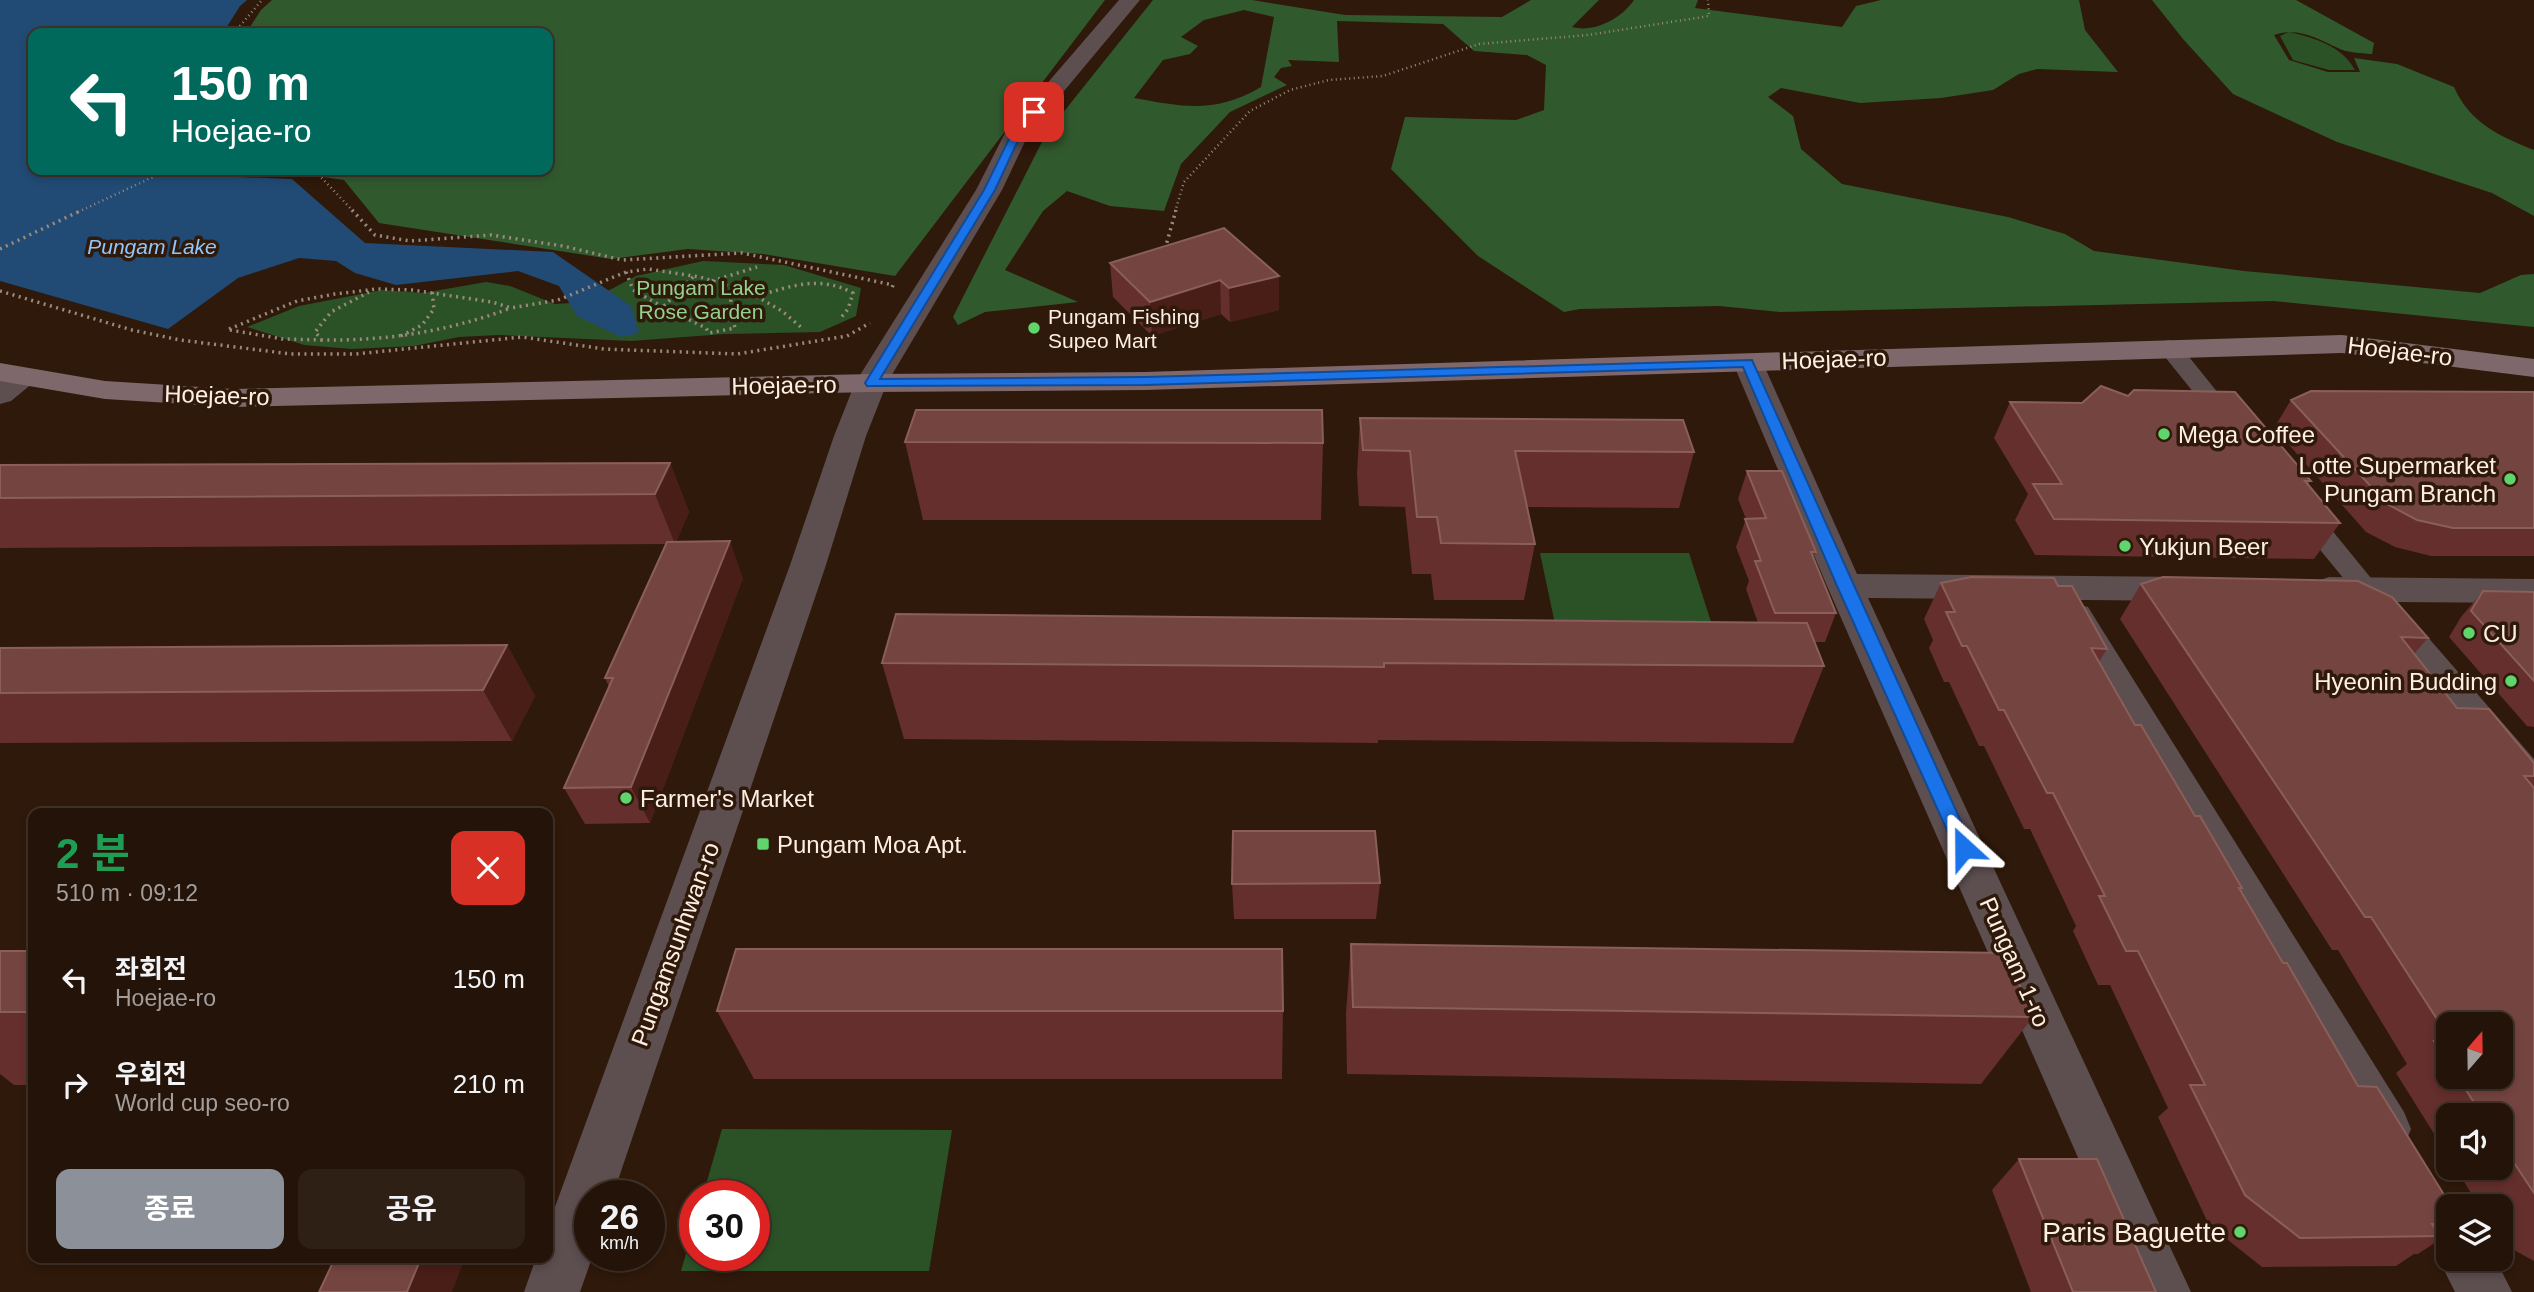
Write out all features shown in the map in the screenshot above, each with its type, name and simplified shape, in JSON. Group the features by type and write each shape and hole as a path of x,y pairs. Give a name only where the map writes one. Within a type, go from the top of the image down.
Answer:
{"main road":[{"name":"Hoejae-ro","path":"8,382 233,398 871,383 1145,381 2168,347 2342,344 2534,368"}],"street":[{"name":"Pungamsunhwan-ro","path":"552,1292 807,568 850,436 871,383 989,190 1018,131 1130,0"},
{"path":"2168,347 2246,442"},
{"name":"Pungam 1-ro","path":"1748,363 1845,586 2164,1292"},
{"path":"2289,495 2534,787"},
{"path":"1845,586 2217,589"},
{"path":"2058,588 2405,1160"},
{"path":"2298,589 2534,591"},
{"path":"2472,1271 2485,1292"}],"path":[{"path":"238,28 262,0"},
{"path":"1164,252 1185,182 1250,111 1290,90 1329,80 1383,76 1479,44 1588,35 1709,16 1708,0"},
{"path":"0,249 157,175"},
{"path":"319,175 374,235 410,241 491,235 563,246 622,260 742,253 893,285 890,295"},
{"path":"711,281 757,267"},
{"path":"510,308 432,291 377,289 297,301 229,329 283,339 360,342 398,338 467,325 510,308 558,300 626,272 648,269 693,276 756,297 782,311 802,328"},
{"path":"626,272 633,290 706,328 709,333 735,328 730,308 732,288"},
{"path":"663,307 693,276"},
{"path":"756,297 815,280 836,283 853,293 848,309 840,320"},
{"path":"322,340 315,332 319,321 340,306 377,289"},
{"path":"0,291 132,330 180,340 290,354 356,354 522,337 604,349 737,354 847,337 875,320"},
{"path":"398,338 422,325 434,309 432,291"}],"green space":[{"path":"272,0 1105,0 895,276 763,254 688,249 611,259 379,223 344,180 308,175 553,175 553,28 249,28 261,10"},
{"path":"1153,0 1252,0 1345,15 1502,17 1531,0 1599,0 1572,27 1589,28 1606,23 1622,13 1634,0 1698,0 1695,8 1842,27 1856,6 1881,0 2079,0 2085,30 2118,72 2037,69 2019,74 1993,90 1941,98 1860,103 1781,88 1768,97 1793,116 1801,149 1842,184 2008,217 2065,234 2094,251 2244,271 2480,293 2521,275 2534,274 2534,327 2273,301 1780,312 1719,306 1580,309 1564,312 1478,256 1391,169 1405,117 1516,120 1544,110 1546,65 1527,55 1474,51 1443,24 1337,21 1339,62 1288,60 1292,66 1281,68 1274,77 1287,85 1230,112 1181,164 1164,211 1110,206 1067,191 1043,211 1005,270 1078,302 985,312 958,325 953,317 1046,134","holes":["1244,10 1274,17 1261,87 1244,96 1214,105 1184,106 1134,98 1163,60 1190,54 1198,46 1181,37 1204,20"]},
{"path":"2152,0 2296,0 2374,43 2372,54 2342,50 2315,37 2299,33 2274,35 2289,60 2328,72 2360,72 2354,58 2397,64 2454,87 2468,110 2487,127 2534,150 2534,216 2492,193 2337,142 2233,94"},
{"path":"2289,32 2318,40 2335,49 2355,70 2329,70 2293,60 2280,36"},
{"name":"Pungam Lake Rose Garden","path":"703,261 784,265 861,288 856,316 820,332 725,334 631,341 499,335 459,337 414,346 352,349 304,345 247,327 299,306 382,290 423,293 486,282 510,286 555,304 587,302 636,276"},
{"path":"1540,553 1689,553 1712,625 1555,624"},
{"path":"722,1129 952,1130 929,1271 770,1271 770,1180 707,1180"}],"water":[{"name":"Pungam Lake","path":"0,0 247,0 226,28 28,28 28,175 185,175 292,179 365,243 553,252 631,306 639,333 621,337 577,316 559,286 518,271 396,285 355,273 336,261 299,258 238,278 168,329 0,281"}],"building":[{"path":"1224,228 1279,276 1229,288 1220,280 1150,302 1110,263"},
{"path":"2101,386 2128,396 2134,390 2235,392 2311,481 2305,481 2340,523 2054,519 2033,484 2062,484 2010,402 2082,403"},
{"path":"2311,391 2534,392 2534,528 2453,528 2417,520 2387,504 2291,400"},
{"path":"916,410 1322,410 1323,443 905,442"},
{"path":"1360,418 1683,420 1694,452 1515,451 1535,544 1441,543 1437,517 1417,517 1410,451 1363,450"},
{"path":"670,463 655,494 0,498 0,465"},
{"path":"1747,471 1782,471 1816,552 1811,552 1836,613 1775,613 1755,561 1761,561 1745,519 1766,518"},
{"path":"730,541 631,787 564,788 613,678 605,678 667,542"},
{"path":"1971,577 2054,578 2058,586 2072,586 2107,649 2091,648 2135,725 2141,725 2195,816 2200,816 2242,888 2239,888 2283,963 2287,963 2358,1086 2377,1087 2444,1194 2436,1194 2436,1224 2432,1224 2436,1236 2300,1238 2245,1195 2190,1085 2205,1085 2138,951 2126,951 2099,896 2105,896 2053,793 2047,793 2004,710 1999,710 1967,646 1962,646 1946,612 1955,612 1941,583"},
{"path":"2163,577 2358,581 2392,597 2428,638 2401,637 2457,708 2489,709 2534,763 2534,776 2524,776 2534,788 2534,1193 2513,1161 2513,1103 2474,1103 2465,1089 2513,1089 2513,1012 2436,1012 2436,1017 2371,917 2365,917 2141,584"},
{"path":"2483,591 2534,592 2534,681 2471,611"},
{"path":"896,614 1807,623 1824,666 1384,663 1384,667 882,663"},
{"path":"507,645 483,690 0,693 0,648"},
{"path":"1233,831 1375,831 1380,883 1232,884"},
{"path":"1351,944 2006,953 2033,1017 1353,1007"},
{"path":"736,949 1282,949 1283,1011 717,1011"},
{"path":"0,951 28,951 28,1012 0,1012"},
{"path":"2019,1159 2097,1159 2156,1292 2073,1292"},
{"path":"333,1263 419,1263 407,1292 319,1292"}],"place":[{"name":"Pungam Fishing Supeo Mart","path":"1034,328"},
{"name":"Mega Coffee","path":"2164,434"},
{"name":"Lotte Supermarket Pungam Branch","path":"2510,479"},
{"name":"Yukjun Beer","path":"2125,546"},
{"name":"CU","path":"2469,633"},
{"name":"Hyeonin Budding","path":"2511,681"},
{"name":"Farmer's Market","path":"626,798"},
{"name":"Pungam Moa Apt.","path":"763,844"},
{"name":"Paris Baguette","path":"2240,1232"}],"route":[{"path":"1034,112 1018,131 989,190 871,383 1145,381 1748,363 1845,586 1964,848"}]}
